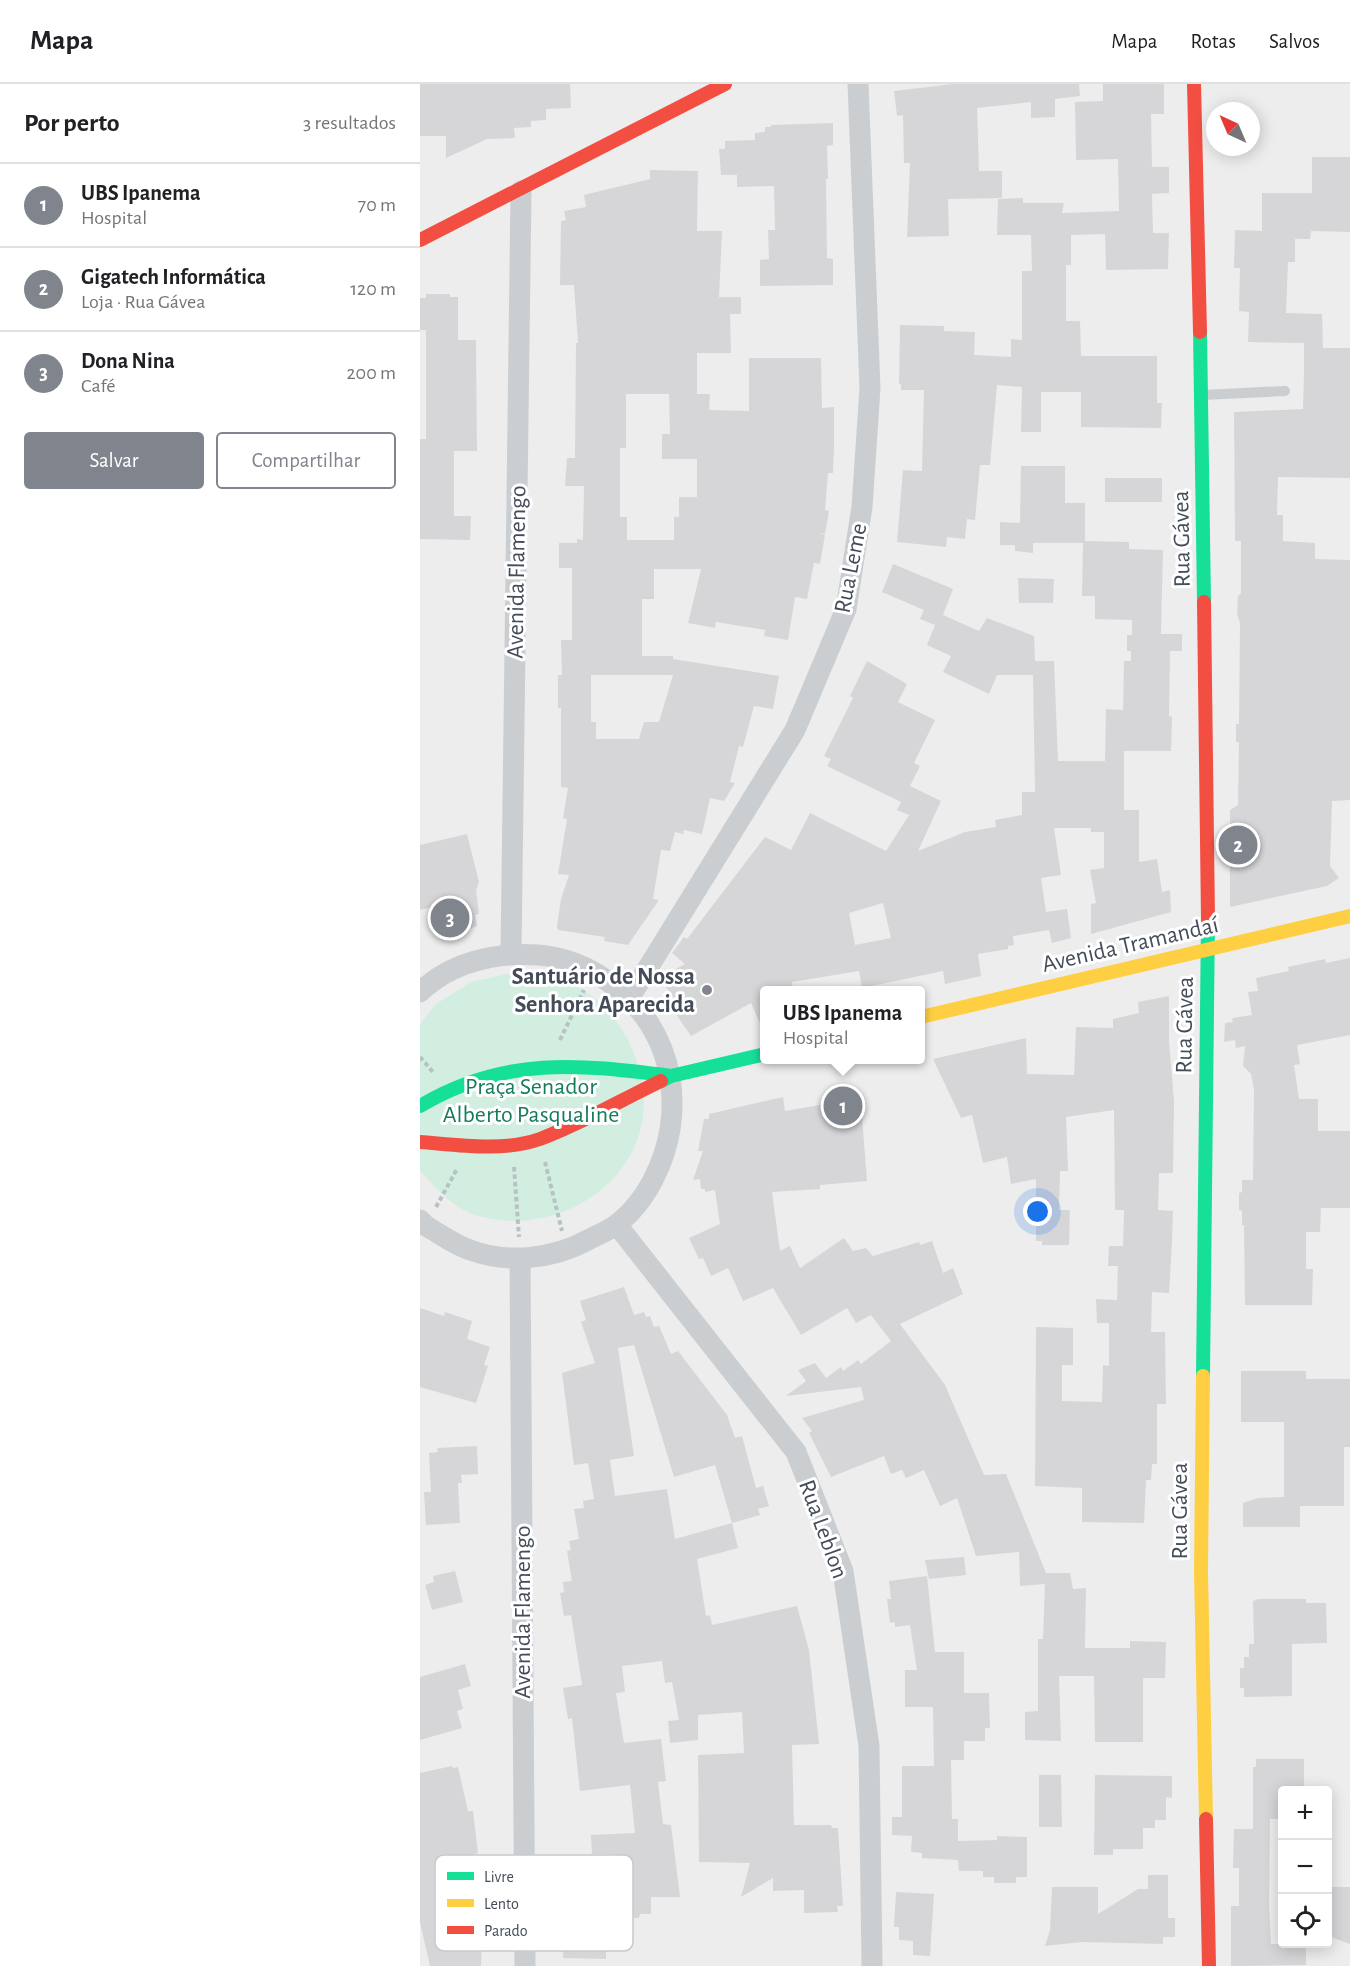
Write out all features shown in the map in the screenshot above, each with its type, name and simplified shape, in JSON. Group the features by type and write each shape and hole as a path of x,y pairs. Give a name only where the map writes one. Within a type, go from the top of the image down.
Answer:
{"street":[{"path":"420,240 521,191 684,94 725,84"},
{"name":"Rua Leme","path":"630,997 795,730 846,609 862,507 870,387 858,84"},
{"name":"Rua Gávea","path":"1194,84 1202,395 1207,949 1201,1571 1209,1966"},
{"name":"Avenida Flamengo","path":"511,953 521,191"},
{"name":"Avenida Tramandaí","path":"925,1016 1350,916"},
{"path":"421,989 463,964 511,953 553,956 593,970 630,997 656,1034 671,1076 674,1117 665,1158 645,1194 617,1225 567,1252 520,1259 470,1250 422,1227"},
{"path":"671,1076 606,1068 548,1066 447,1089 432,1098 423,1124 442,1143 470,1146 513,1144 539,1139 671,1076 760,1055"},
{"path":"606,1068 613,1072 620,1084 617,1097 607,1107"},
{"name":"Rua Leblon","path":"617,1225 796,1452 843,1571 869,1746 872,1966"},
{"name":"Avenida Flamengo","path":"520,1259 524,1855"},
{"name":"Avenida Flamengo","path":"525,1951 525,1966"}],"lane":[{"path":"1202,395 1285,391"}],"path":[{"path":"548,1066 593,970"},
{"path":"539,1139 567,1252"},
{"path":"513,1144 520,1259"},
{"path":"422,1227 470,1146"}],"green space":[{"name":"Praça Senador Alberto Pasqualine","path":"511,973 550,977 568,982 585,991 601,1004 626,1036 634,1055 641,1074 644,1095 643,1115 639,1135 628,1159 613,1179 594,1196 548,1217 497,1220 464,1211 444,1196 420,1171 420,1024 436,1004 471,982"}],"building":[{"path":"420,84 570,84 571,108 546,109 546,120 531,121 531,127 514,128 515,138 487,139 446,158 446,136 420,136"},
{"path":"953,84 1079,84 1080,96 1055,99 1055,117 1031,118 1031,102 977,108 979,171 1002,171 1002,198 948,199 949,236 907,237 910,163 904,163 903,115 897,116 894,91"},
{"path":"1103,84 1164,84 1164,114 1151,114 1152,167 1169,167 1169,193 1152,194 1153,233 1169,233 1168,269 1106,270 1105,234 1071,235 1071,265 1066,265 1066,321 1080,321 1081,356 1157,356 1157,403 1162,403 1161,428 1081,427 1081,392 1041,392 1041,432 1021,432 1022,387 997,385 990,465 980,465 975,520 967,519 965,539 947,537 946,547 897,542 903,470 922,471 924,390 901,390 901,384 899,384 900,325 944,326 944,331 975,332 974,355 1011,357 1011,339 1022,340 1022,271 1032,271 1031,235 997,235 998,199 1023,198 1023,203 1064,203 1062,213 1119,211 1118,159 1076,160 1075,102 1103,101"},
{"path":"833,123 833,145 827,146 828,179 826,179 827,258 833,259 833,285 760,286 760,260 769,259 768,230 775,230 774,186 737,187 737,175 721,175 719,149 725,149 725,141 755,140 755,133 765,132 765,127 771,127 771,125"},
{"path":"1312,157 1350,157 1350,232 1311,231 1310,239 1295,239 1295,262 1288,262 1286,313 1322,314 1323,348 1350,348 1350,478 1278,477 1277,515 1283,515 1283,541 1315,543 1315,559 1350,560 1350,800 1332,801 1330,866 1339,878 1327,886 1230,907 1230,810 1238,805 1239,742 1236,742 1236,724 1239,724 1240,624 1237,613 1238,596 1241,593 1241,541 1235,541 1234,412 1303,409 1304,371 1304,343 1248,342 1249,312 1239,311 1240,268 1234,268 1235,230 1262,231 1262,193 1312,193"},
{"path":"650,170 698,171 697,231 722,231 719,297 741,297 741,314 730,314 731,353 697,353 697,394 710,394 709,410 749,411 749,358 821,358 822,408 834,407 834,445 833,473 828,473 825,510 829,511 825,534 819,533 825,535 820,564 814,563 807,599 795,597 788,640 764,636 765,630 716,622 715,628 688,623 701,569 654,569 654,599 642,599 642,656 673,656 673,659 779,676 773,709 754,706 743,747 739,746 730,782 735,783 724,801 710,798 702,834 684,830 683,834 675,832 670,851 661,850 653,899 659,900 628,945 604,941 605,937 558,930 557,926 561,899 569,875 558,874 567,819 563,818 568,788 561,787 561,708 558,708 558,675 562,675 561,640 572,640 572,568 559,568 559,543 577,543 577,539 583,540 584,486 565,486 567,458 575,458 576,343 578,343 574,285 560,285 561,221 566,220 564,211 586,207 584,195 650,179","holes":["626,394 669,394 670,434 662,434 662,459 697,459 697,497 679,497 679,517 674,517 674,540 627,540 627,517 620,517 620,448 626,448","591,675 673,675 659,722 644,722 639,739 596,739 596,722 591,722"]},
{"path":"426,294 450,294 450,297 458,297 458,340 476,340 477,451 454,451 454,516 471,516 470,540 420,539 420,439 426,439 426,330 420,330 420,298 426,298"},
{"path":"1021,466 1065,466 1065,503 1085,503 1085,541 1129,542 1129,549 1163,550 1161,634 1182,634 1182,651 1170,651 1171,751 1124,751 1124,810 1139,810 1139,862 1157,859 1162,892 1170,890 1171,912 1091,934 1091,904 1096,903 1090,870 1104,868 1104,832 1091,832 1091,828 1054,828 1061,875 1041,878 1046,912 1067,909 1071,938 1052,943 1049,930 1013,936 1014,945 1008,946 1008,949 978,954 981,976 945,984 943,971 862,986 859,971 792,982 792,986 760,986 760,1024 751,1003 691,1036 669,1004 675,1000 664,984 670,980 667,974 685,964 672,953 684,937 687,939 765,837 791,850 810,813 886,851 909,815 897,810 901,802 827,766 831,759 824,756 853,698 850,696 867,661 907,684 898,702 935,720 914,763 920,766 910,786 941,801 918,851 965,832 996,827 995,820 1022,815 1022,792 1035,792 1033,675 997,675 989,694 943,672 951,656 927,645 935,625 920,619 924,610 882,592 893,564 953,589 943,615 979,631 987,618 1034,636 1035,661 1054,661 1058,761 1105,761 1106,709 1123,710 1124,661 1131,661 1131,651 1127,651 1127,635 1132,635 1132,620 1095,619 1095,596 1082,596 1083,543 1033,543 1033,553 1015,551 1015,545 1000,545 1000,522 1020,523","holes":["883,903 891,938 855,945 849,913"]},
{"path":"1105,478 1162,478 1162,502 1105,502"},
{"path":"1018,578 1054,579 1053,603 1019,603"},
{"path":"467,834 479,882 476,890 479,914 475,915 477,926 441,940 434,907 420,910 420,845"},
{"path":"1350,958 1350,1035 1297,1045 1300,1064 1294,1065 1299,1099 1318,1099 1318,1131 1350,1131 1350,1208 1321,1208 1320,1232 1306,1232 1306,1269 1313,1269 1312,1305 1245,1305 1244,1225 1242,1225 1242,1211 1239,1210 1239,1193 1242,1192 1242,1180 1253,1180 1254,1090 1251,1074 1243,1066 1245,1046 1236,1048 1235,1040 1224,1042 1225,1023 1233,1022 1232,1018 1252,1015 1248,992 1258,991 1256,978 1289,971 1288,967 1325,959 1326,963"},
{"path":"1169,996 1169,1041 1174,1102 1173,1173 1159,1173 1158,1210 1173,1211 1169,1293 1152,1292 1151,1332 1165,1332 1166,1404 1157,1404 1157,1464 1152,1464 1151,1480 1146,1480 1144,1523 1082,1522 1082,1488 1035,1486 1036,1327 1073,1328 1073,1365 1062,1365 1062,1401 1102,1402 1103,1365 1109,1366 1109,1323 1097,1323 1096,1299 1117,1300 1118,1266 1108,1266 1109,1246 1123,1246 1124,1210 1115,1210 1114,1110 1066,1117 1068,1171 1060,1171 1059,1210 1070,1210 1069,1245 1042,1245 1042,1241 1036,1241 1036,1179 1011,1184 1007,1157 983,1163 972,1115 961,1118 933,1059 1026,1038 1027,1074 1074,1075 1076,1027 1113,1028 1113,1019 1139,1013 1138,1002"},
{"path":"860,1090 867,1181 820,1185 820,1189 772,1192 780,1251 790,1246 800,1268 844,1238 853,1251 866,1248 873,1256 919,1242 920,1245 932,1241 943,1273 953,1268 963,1294 900,1324 945,1385 984,1475 1006,1474 1046,1573 1070,1573 1073,1589 1086,1588 1085,1648 1130,1648 1130,1641 1166,1642 1165,1678 1143,1678 1143,1742 1095,1742 1094,1676 1059,1676 1061,1741 1025,1740 1025,1712 1038,1711 1038,1639 1043,1639 1045,1584 1020,1586 1019,1552 976,1556 957,1498 940,1506 924,1470 906,1478 902,1470 891,1474 884,1456 831,1477 809,1433 812,1431 802,1418 864,1400 861,1387 786,1396 806,1381 798,1370 815,1363 826,1378 841,1367 843,1371 858,1360 861,1364 891,1341 871,1315 856,1323 847,1308 801,1335 773,1288 743,1301 728,1268 711,1276 703,1258 699,1259 689,1238 720,1224 715,1190 705,1192 705,1189 701,1189 700,1179 693,1180 703,1151 698,1151 704,1119 709,1119 709,1114 783,1097 785,1111 825,1104 824,1093"},
{"path":"624,1287 634,1315 644,1312 646,1317 650,1316 654,1327 659,1326 671,1354 678,1351 727,1415 735,1438 742,1436 756,1488 763,1486 769,1506 758,1509 760,1515 732,1523 738,1548 697,1559 706,1616 710,1615 712,1625 797,1606 809,1650 819,1744 792,1745 794,1825 831,1825 832,1828 838,1828 843,1906 837,1906 838,1912 804,1913 804,1890 773,1891 773,1878 741,1897 750,1863 699,1862 698,1755 744,1753 742,1712 698,1715 698,1740 670,1743 668,1721 679,1720 672,1682 665,1683 662,1661 622,1666 625,1692 616,1693 624,1743 661,1739 666,1781 658,1782 663,1824 671,1825 680,1897 651,1897 651,1914 640,1914 639,1918 633,1918 633,1855 592,1854 591,1835 635,1833 630,1785 580,1791 572,1718 568,1719 563,1688 582,1685 571,1615 564,1616 560,1593 564,1592 563,1582 572,1581 567,1551 571,1550 569,1541 579,1539 574,1509 584,1508 583,1501 594,1499 588,1463 574,1465 562,1373 595,1363 581,1322 586,1320 580,1301","holes":["634,1345 674,1477 715,1465 732,1523 675,1539 667,1489 615,1496 610,1460 634,1456 618,1348"]},
{"path":"420,1308 444,1316 445,1312 472,1321 467,1339 490,1347 484,1365 488,1366 476,1403 420,1387"},
{"path":"1241,1371 1306,1371 1306,1379 1350,1379 1350,1447 1344,1447 1344,1506 1300,1506 1300,1527 1243,1527 1243,1503 1258,1498 1284,1497 1284,1422 1241,1422"},
{"path":"477,1446 478,1474 461,1475 462,1483 458,1483 460,1523 426,1525 424,1492 431,1492 429,1453 438,1452 437,1448"},
{"path":"964,1557 966,1575 929,1579 925,1560"},
{"path":"455,1571 463,1602 432,1610 425,1585 434,1582 433,1576"},
{"path":"927,1576 935,1652 964,1652 964,1693 989,1693 990,1728 985,1728 985,1741 964,1741 964,1760 951,1760 952,1819 958,1819 958,1841 997,1840 997,1836 1027,1837 1027,1877 1016,1877 1016,1883 994,1883 994,1877 983,1877 983,1871 959,1871 958,1860 922,1858 922,1853 911,1852 912,1836 892,1835 892,1817 902,1817 902,1766 934,1766 933,1707 905,1707 905,1670 917,1670 910,1625 895,1627 895,1622 890,1623 887,1599 891,1599 889,1581"},
{"path":"1258,1599 1306,1599 1306,1603 1326,1603 1327,1643 1292,1644 1292,1696 1244,1697 1244,1688 1240,1688 1240,1668 1244,1668 1244,1657 1249,1657 1249,1644 1254,1644 1253,1601"},
{"path":"465,1664 471,1686 458,1690 463,1709 457,1711 462,1728 420,1740 420,1677"},
{"path":"1256,1759 1304,1759 1304,1786 1278,1786 1278,1819 1270,1819 1269,1906 1271,1944 1278,1944 1278,1948 1306,1948 1306,1965 1231,1966 1231,1906 1239,1906 1239,1868 1233,1868 1234,1829 1253,1829 1253,1767 1256,1767"},
{"path":"452,1766 453,1768 458,1767 468,1811 473,1811 478,1853 474,1855 435,1855 435,1951 481,1951 481,1966 430,1966 420,1922 420,1773"},
{"path":"1039,1775 1061,1775 1062,1827 1039,1827"},
{"path":"1095,1775 1172,1776 1172,1798 1166,1797 1166,1820 1155,1820 1155,1828 1143,1828 1143,1849 1113,1849 1113,1855 1094,1855"},
{"path":"1148,1875 1168,1875 1168,1918 1175,1918 1175,1937 1163,1937 1163,1944 1082,1942 1045,1946 1050,1930 1052,1887 1098,1887 1098,1914 1138,1889 1148,1889"},
{"path":"1332,1887 1350,1887 1350,1944 1332,1937"},
{"path":"896,1892 934,1894 930,1956 913,1955 913,1941 899,1940 899,1927 894,1927"},
{"path":"563,1951 606,1951 606,1959 563,1958"}],"traffic: fast":[{"path":"1200,332 1204,602"},
{"path":"1203,1376 1208,919"},
{"path":"661,1081 671,1076 760,1055"},
{"path":"420,1106 451,1090 512,1071 573,1067 671,1076"}],"traffic: slow":[{"path":"925,1016 1350,916"},
{"path":"1203,1376 1201,1571 1206,1819"}],"traffic: jam":[{"path":"420,240 725,84"},
{"path":"1194,84 1200,332"},
{"path":"1204,602 1208,919"},
{"path":"420,1142 480,1146 526,1143 571,1126 661,1081"},
{"path":"1206,1819 1209,1966"}],"place":[{"name":"Gigatech Informática","path":"1238,845"},
{"name":"Dona Nina","path":"450,918"},
{"name":"Santuário de Nossa Senhora Aparecida","path":"707,990"},
{"name":"UBS Ipanema","path":"843,1106"}]}
